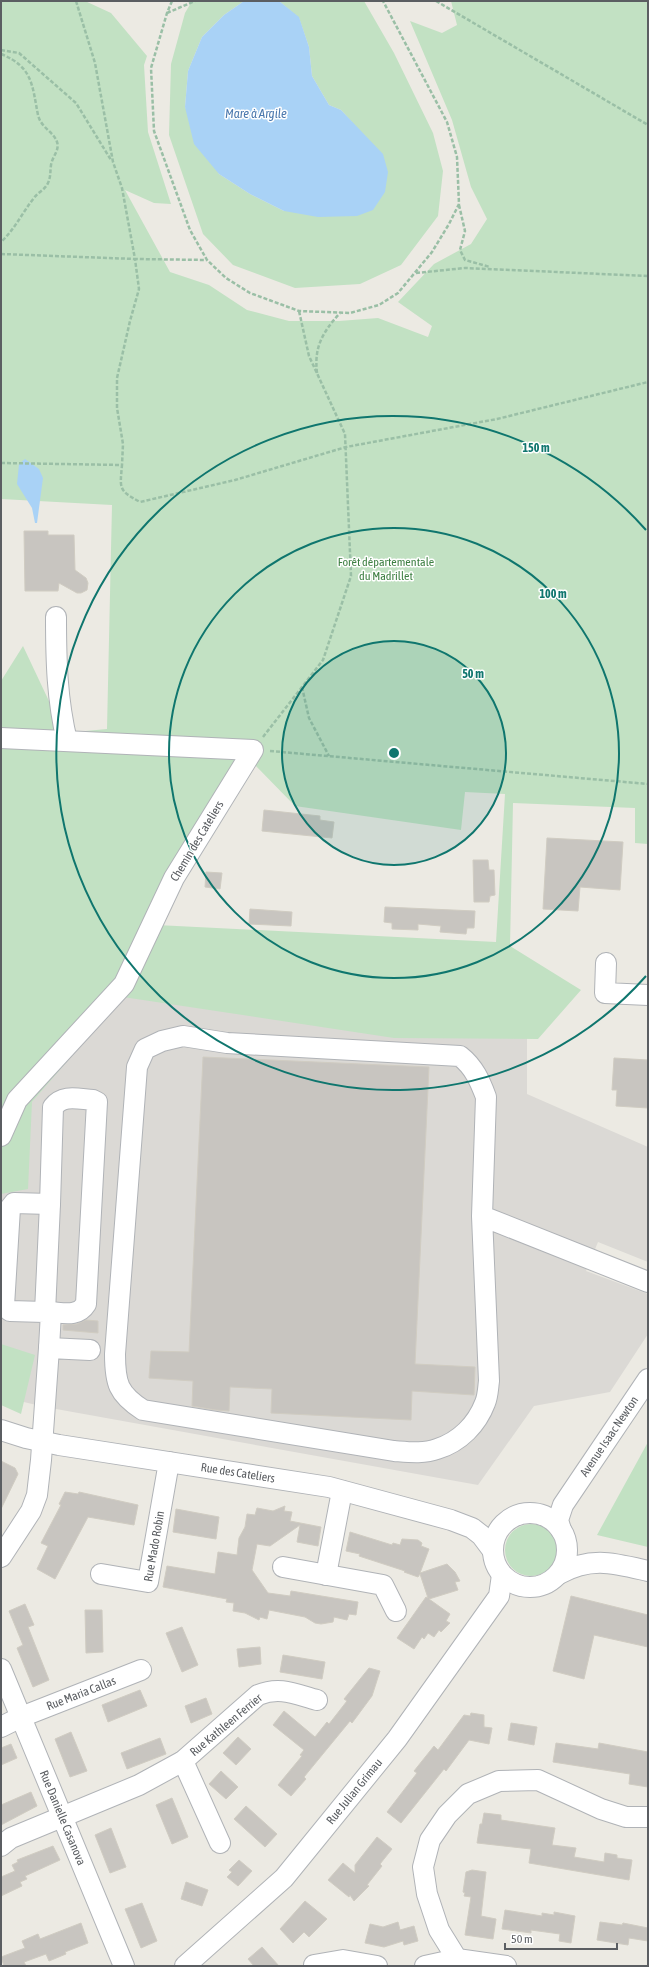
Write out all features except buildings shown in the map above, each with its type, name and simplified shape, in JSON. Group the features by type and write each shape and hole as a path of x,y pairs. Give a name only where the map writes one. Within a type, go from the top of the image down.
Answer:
{"street":[{"path":"56,617 56,672 60,713 67,741"},
{"path":"1,738 253,750"},
{"name":"Chemin des Cateliers","path":"1,1136 16,1100 124,984 174,878 253,750"},
{"path":"606,963 605,993 648,996"},
{"path":"183,1036 227,1043 460,1056 470,1063 480,1080 486,1097 482,1216 489,1381 486,1402 473,1424 458,1440 437,1450 418,1452 394,1451 143,1410 129,1401 119,1388 115,1374 115,1354 137,1067 145,1049 162,1041 183,1036"},
{"path":"1,1558 9,1528 31,1511 37,1494 49,1348 48,1312 53,1107 58,1100 63,1098 93,1100 97,1102 86,1304 79,1312 74,1314 48,1312 10,1310 4,1306 10,1208 14,1203 50,1204"},
{"path":"482,1216 648,1282"},
{"path":"49,1348 90,1350"},
{"name":"Avenue Isaac Newton","path":"564,1536 558,1520 562,1505 648,1379"},
{"name":"Rue des Cateliers","path":"1,1430 26,1438 42,1440 60,1445 342,1490 451,1520 472,1528 481,1535 493,1551"},
{"name":"Rue Mado Robin","path":"101,1574 148,1582 169,1462"},
{"path":"326,1575 342,1490"},
{"name":"Avenue Isaac Newton","path":"539,1514 570,1493"},
{"path":"525,1587 513,1583 502,1575 495,1564 493,1551 496,1534 508,1521 517,1515 528,1513 539,1514 548,1518 564,1536 569,1549 593,1562"},
{"name":"Rue des Cateliers","path":"472,1528 490,1528 508,1521"},
{"path":"558,1574 566,1559 564,1536"},
{"path":"499,1596 525,1587 544,1585 558,1574 574,1565 593,1562 648,1571"},
{"path":"283,1567 383,1584 396,1611"},
{"name":"Rue Julian Grimau","path":"185,1966 284,1878 397,1739 499,1596 502,1575"},
{"name":"Rue Danielle Casanova","path":"1,1669 124,1966"},
{"name":"Rue Maria Callas","path":"1,1727 21,1717 141,1670"},
{"name":"Rue Kathleen Ferrier","path":"1,1846 11,1838 138,1785 183,1761 258,1695 269,1690 284,1690 317,1700"},
{"name":"Rue Kathleen Ferrier","path":"183,1761 220,1843"},
{"path":"457,1959 439,1930 427,1894 423,1867 430,1840 447,1815 468,1794 499,1781 538,1780 601,1809 626,1817 648,1817"},
{"path":"425,1966 457,1959 506,1966"},
{"path":"314,1965 343,1960 377,1966"}],"path":[{"path":"76,1 95,63 112,162"},
{"path":"172,1 151,68 154,131 190,230 207,260 226,278 250,294 299,311 350,313 379,305 398,293 415,273 436,246 459,204"},
{"path":"167,13 195,1"},
{"path":"383,1 447,122 457,157 459,204 464,231 460,250 466,260 494,269"},
{"path":"436,1 648,125"},
{"path":"1,50 19,53 53,85 76,103 112,162 122,188 139,289 117,378 117,408 123,444 121,485 124,493 140,502 235,480 346,447 497,419 648,382"},
{"path":"1,54 22,65 25,70 35,93 40,120 46,129 54,136 57,142 57,148 50,166 51,175 48,184 34,197 20,220 1,242"},
{"path":"1,254 207,260"},
{"path":"415,273 465,268 648,276"},
{"path":"253,750 323,660 351,576 345,434 317,377 309,356 299,311"},
{"path":"317,377 317,346 329,326 340,313"},
{"path":"1,463 122,465"},
{"path":"302,687 309,718 330,757"},
{"path":"253,750 648,784"}],"shaded area":[{"path":"123,995 527,1031 527,1094 648,1147 648,1262 598,1242 586,1271 648,1294 648,1334 610,1392 534,1406 478,1485 45,1407 11,1399 1,1383 1,1162 31,1103"}],"green space":[{"name":"Forêt départementale du Madrillet","path":"1,1 85,1 111,13 147,56 144,65 148,132 171,204 154,203 125,190 170,272 209,285 247,310 289,321 339,321 378,318 428,337 432,326 398,302 434,264 471,244 487,219 471,187 452,120 410,21 442,33 457,25 451,1 648,1 648,844 635,843 635,808 513,803 510,946 581,990 538,1039 394,1038 123,997 32,1102 28,1189 1,1194 1,681 23,646 64,733 107,729 112,505 1,499","holes":["255,765 295,806 461,830 465,792 505,794 496,942 157,925 180,881"]},
{"path":"192,1 244,1 224,15 202,37 188,71 185,107 219,174 250,194 284,211 352,122 341,110 329,105 312,76 309,47 299,18 279,1 364,1 394,53 433,133 443,171 438,216 401,265 360,284 295,288 233,265 203,234 169,135 171,64 185,13"},
{"path":"1,1344 35,1355 21,1414 1,1405"},
{"path":"648,1442 648,1547 597,1535"},
{"path":"526,1524 536,1524 546,1528 553,1535 557,1545 557,1555 553,1565 546,1572 536,1576 526,1576 516,1572 509,1565 505,1555 505,1545 509,1535 516,1528"}],"water":[{"name":"Mare à Argile","path":"244,1 279,1 299,17 309,47 312,76 329,105 341,110 383,154 388,172 385,192 373,210 357,216 318,217 284,211 250,194 219,174 194,144 185,107 188,71 202,37 224,15"},
{"path":"25,459 39,469 43,478 37,523 35,523 32,508 17,484 19,464"}]}
